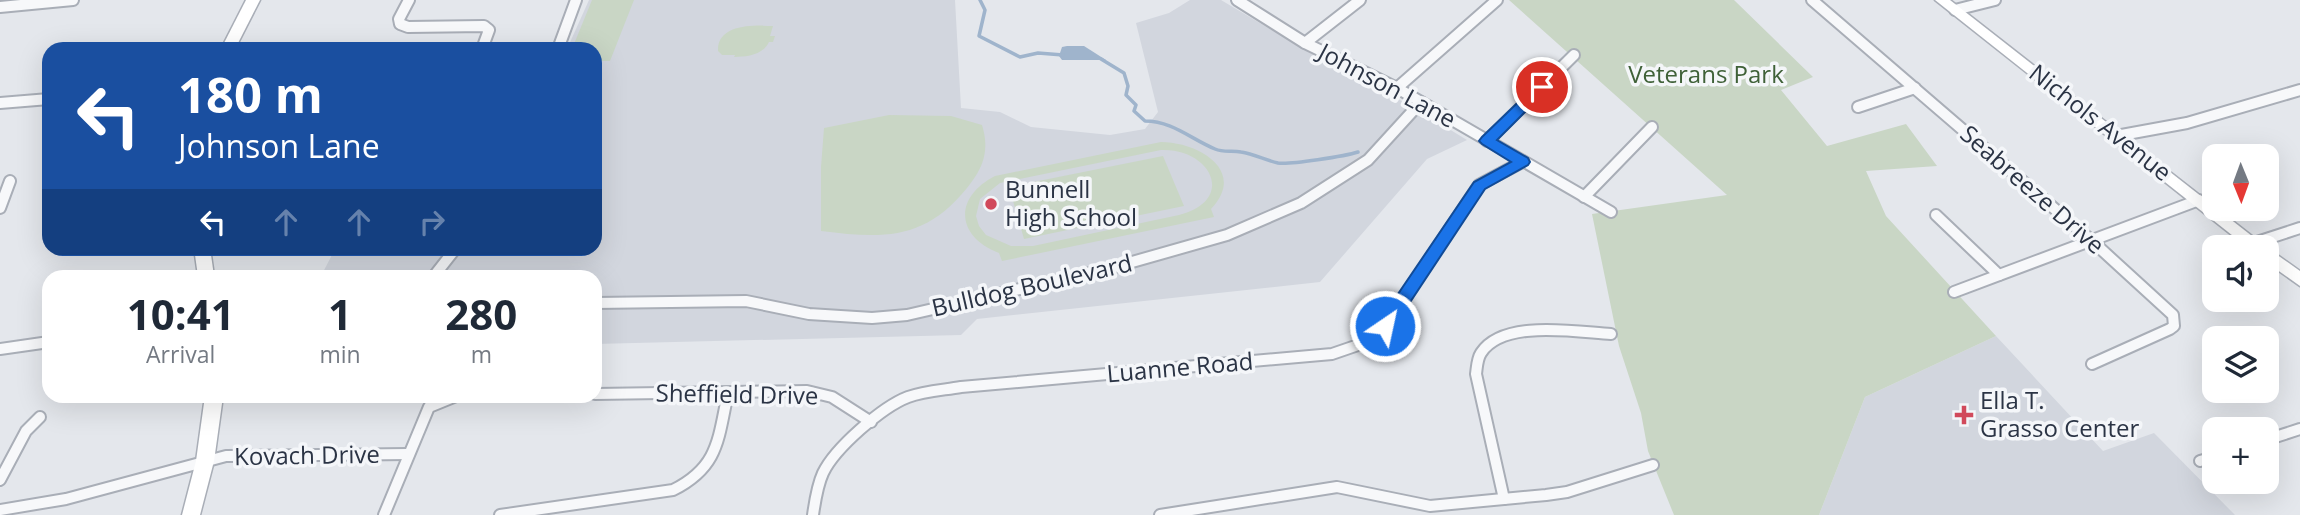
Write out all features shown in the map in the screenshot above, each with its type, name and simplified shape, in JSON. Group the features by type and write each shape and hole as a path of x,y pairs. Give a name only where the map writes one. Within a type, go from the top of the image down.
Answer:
{"main road":[{"path":"232,42 253,0"},
{"name":"Nichols Avenue","path":"1942,0 2243,235"},
{"name":"Nichols Avenue","path":"2279,263 2300,279"},
{"path":"191,515 205,461 213,403"}],"street":[{"path":"0,7 74,0"},
{"path":"409,0 399,19 400,24 408,27 484,26 489,30 485,42"},
{"path":"561,42 576,0"},
{"name":"Johnson Lane","path":"1237,0 1305,43 1396,88 1611,212"},
{"path":"1305,43 1360,0"},
{"path":"1396,88 1497,0"},
{"name":"Seabreeze Drive","path":"1812,0 2092,241 2167,308 2175,320 2170,329 2092,364"},
{"path":"1955,10 1996,0"},
{"path":"1487,141 1574,55"},
{"path":"1858,107 1915,88"},
{"path":"2116,136 2187,123 2300,90"},
{"path":"0,103 42,100"},
{"name":"Bulldog Boulevard","path":"602,303 746,301 809,314 872,318 920,312 1141,261 1192,247 1235,231 1347,176 1377,153 1401,129 1421,102"},
{"path":"1584,197 1652,127"},
{"name":"Luanne Road","path":"813,515 817,490 824,471 842,447 897,402 932,391 1348,350 1364,343 1385,326 1479,186 1522,162"},
{"path":"0,208 10,181"},
{"path":"1954,292 2199,200"},
{"path":"1936,215 1999,275"},
{"path":"2279,238 2300,228"},
{"path":"439,270 450,256"},
{"path":"1504,499 1476,374 1475,360 1480,350 1489,341 1519,331 1611,334"},
{"path":"0,348 42,343"},
{"path":"500,515 673,490 692,482 705,472 716,451 728,393"},
{"name":"Sheffield Drive","path":"602,394 821,393 871,422"},
{"path":"384,515 429,407 439,403"},
{"path":"0,480 26,432 40,417"},
{"path":"2279,436 2300,429"},
{"name":"Kovach Drive","path":"0,510 66,499 226,456 408,454"},
{"path":"1160,515 1337,488 1356,489 1431,511 1567,492 1653,465"}],"shaded area":[{"name":"Bunnell High School","path":"589,0 955,0 961,108 1000,112 1031,127 1110,135 1145,129 1158,112 1136,23 1169,13 1190,0 1221,0 1346,74 1408,104 1467,140 1427,159 1320,282 977,319 961,335 602,344 602,270 324,270 331,256 602,256 602,42 570,42"},
{"name":"Ella T. Grasso Center","path":"1996,336 2103,451 2154,433 2202,482 2202,494 2214,494 2235,515 1819,515 1865,397"}],"green space":[{"path":"592,0 634,0 610,61 602,61 602,42 575,42"},
{"name":"Veterans Park","path":"1509,0 1734,0 1813,77 1781,90 1827,146 1906,124 1937,166 1866,171 1886,216 1996,336 1865,397 1819,515 1674,515 1648,451 1641,413 1619,346 1592,214 1727,195"},
{"path":"747,26 773,26 770,36 775,36 773,42 769,42 759,52 734,57 735,55 722,55 718,51 719,42 730,31"},
{"path":"889,115 951,116 982,125 985,151 977,173 951,205 919,227 884,235 821,231 824,128"},
{"path":"1161,142 1175,143 1202,153 1221,171 1224,182 1221,195 1211,209 1214,217 1002,261 999,253 974,237 965,216 972,195 995,176","holes":["1161,150 1193,157 1204,166 1212,187 1208,198 1197,208 1179,215 1033,246 1011,246 986,235 979,226 976,216 980,199 1000,183"]},
{"path":"1163,156 1184,206 1024,239 1009,187"}],"water":[{"path":"1084,46 1106,60 1062,60 1059,56 1062,47"}],"waterway":[{"path":"980,0 985,10 979,36 1020,57 1038,53 1063,55"},
{"path":"1101,59 1124,73 1128,86 1126,95 1136,105 1134,111 1145,121 1173,127 1215,149 1238,151 1278,163 1318,160 1358,152"}],"place":[{"name":"Bunnell High School","path":"991,204"},
{"name":"Ella T. Grasso Center","path":"1964,415"}],"route":[{"path":"1385,326 1479,186 1522,162 1487,141 1542,87"}]}
